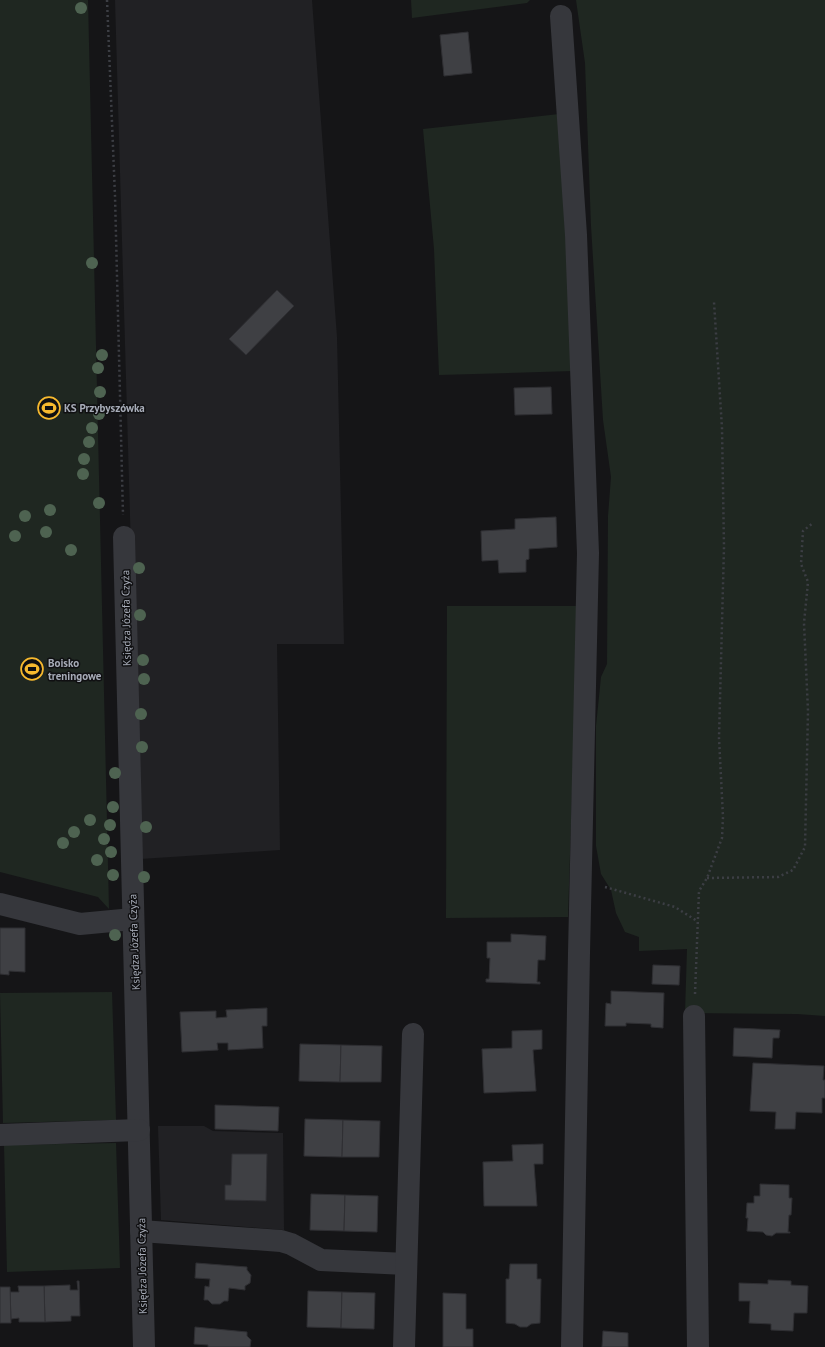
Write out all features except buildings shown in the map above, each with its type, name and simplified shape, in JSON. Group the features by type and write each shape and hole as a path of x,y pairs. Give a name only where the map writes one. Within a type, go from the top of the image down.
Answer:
{"street":[{"path":"561,16 576,234 588,553 580,882 572,1347"},
{"name":"Księdza Józefa Czyża","path":"124,537 144,1347"},
{"path":"0,904 80,924 133,919"},
{"path":"694,1016 698,1347"},
{"path":"404,1347 413,1034"},
{"path":"0,1134 139,1130"},
{"path":"140,1231 282,1242 291,1244 320,1260 406,1264"}],"path":[{"path":"107,0 115,196 124,537"},
{"path":"694,1016 699,891 707,878 722,838 723,817 719,738 724,547 722,428 714,302"},
{"path":"707,878 778,877 793,870 805,847 808,711 804,623 808,582 801,564 803,531 813,523"},
{"path":"580,882 602,886 675,907 698,921"}],"shaded area":[{"name":"KS Przybyszówka","path":"0,0 88,0 109,909 98,897 0,872"},
{"path":"115,0 312,0 337,337 344,644 277,644 280,850 140,859"},
{"path":"411,0 530,0 527,3 412,18"},
{"path":"576,0 825,0 825,1016 797,1014 685,1013 687,949 639,951 639,937 625,932 616,913 611,890 601,874 596,846 596,726 601,677 607,664 608,516 611,477 603,420 591,226 585,63"},
{"path":"559,114 573,371 439,375 434,249 423,129"},
{"path":"447,606 578,606 568,917 446,918"},
{"path":"112,992 116,1120 3,1123 0,993"},
{"path":"158,1126 204,1126 213,1131 283,1133 284,1230 161,1220"},
{"path":"116,1143 120,1268 7,1272 4,1145"}],"place":[{"name":"KS Przybyszówka","path":"49,408"},
{"name":"Boisko treningowe","path":"32,669"}]}
